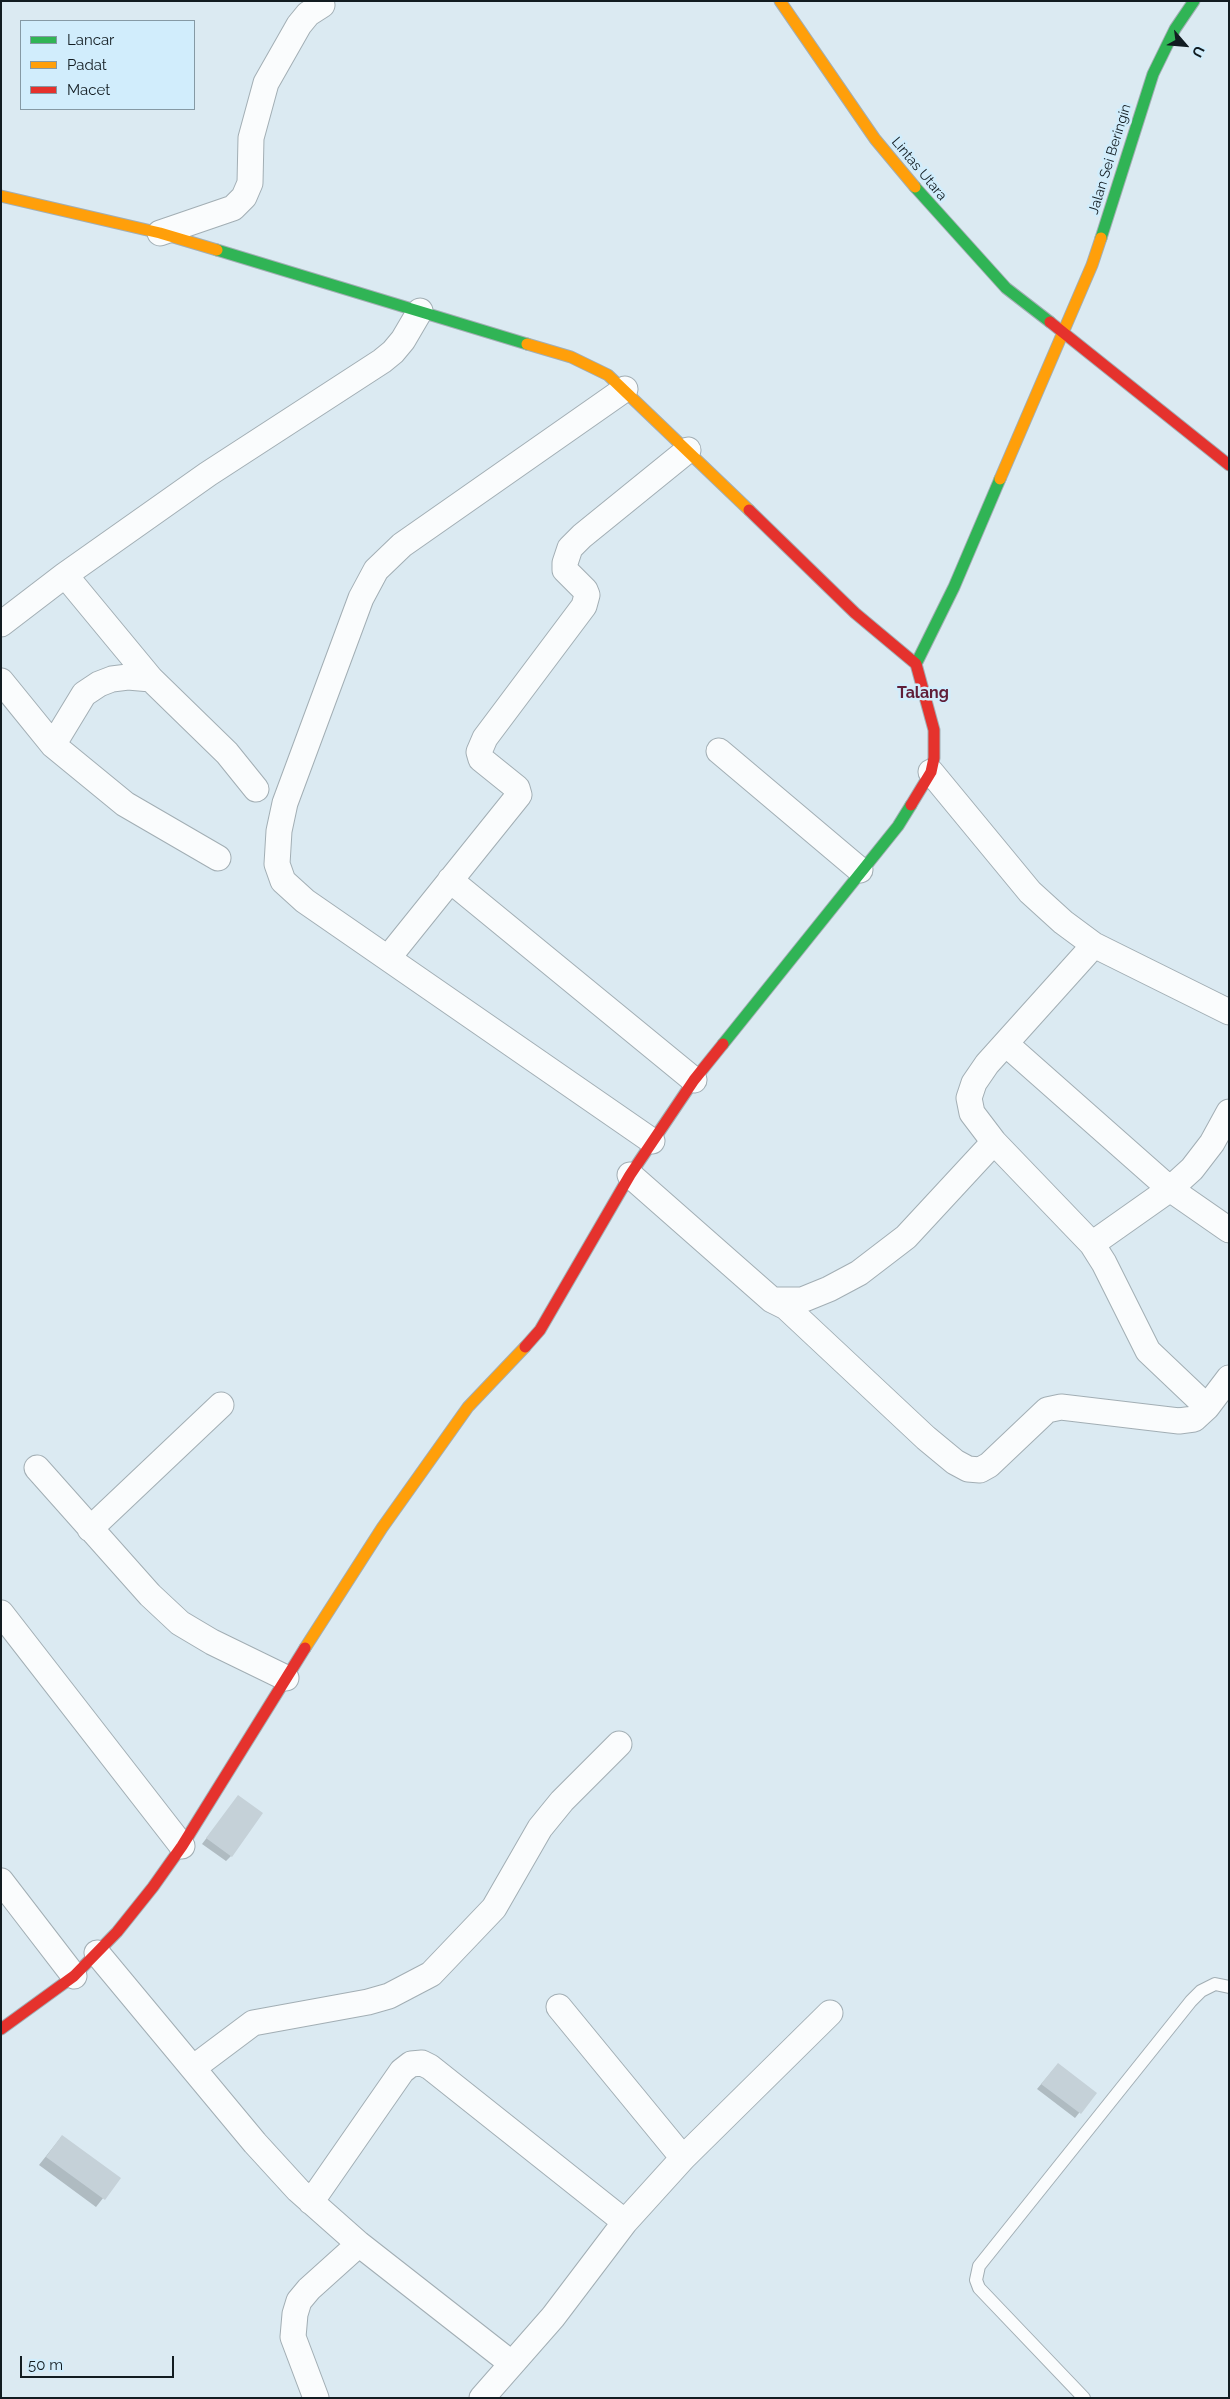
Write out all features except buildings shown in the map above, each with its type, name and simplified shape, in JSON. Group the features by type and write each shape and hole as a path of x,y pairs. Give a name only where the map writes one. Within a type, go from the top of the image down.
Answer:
{"street":[{"name":"Lintas Utara","path":"780,1 875,139 934,211 1006,288 1036,313 1062,330 1229,466"},
{"name":"Jalan Sei Beringin","path":"916,664 958,578 1062,330 1092,265 1153,74 1175,29 1194,1"},
{"path":"160,233 233,208 244,197 250,183 251,138 266,84 298,25 308,14 322,5"},
{"path":"1,196 160,233 571,357 608,375 625,389 855,613 916,664 934,730 932,772 898,826 860,870 694,1080 630,1176 540,1330 494,1378 455,1424 382,1528 182,1846 138,1908 74,1976 1,2028"},
{"path":"1,624 66,574 208,474 382,361 403,340 420,311"},
{"path":"625,389 402,545 376,570 360,598 285,802 278,831 277,864 283,881 305,900 652,1141"},
{"path":"388,958 519,795 517,788 480,759 479,752 485,738 584,606 587,594 585,590 565,570 564,563 570,548 582,536 688,450"},
{"path":"66,574 151,679 227,754 256,789"},
{"path":"53,745 84,694 99,684 112,679 128,676 151,679"},
{"path":"1,681 53,745 125,804 218,858"},
{"path":"719,751 860,870"},
{"path":"932,772 1030,892 1063,922 1094,945 1228,1009"},
{"path":"450,880 694,1080"},
{"path":"630,1176 772,1300 786,1307 926,1438 955,1462 968,1469 980,1470 990,1465 1047,1410 1061,1407 1179,1421 1194,1419 1220,1397 1148,1351 1104,1263 1092,1244 994,1142 972,1113 969,1098 974,1083 987,1064 1094,945"},
{"path":"1006,1044 1170,1189 1229,1230"},
{"path":"1092,1244 1170,1189 1192,1169 1212,1144 1229,1112"},
{"path":"772,1300 802,1300 829,1289 859,1273 906,1237 994,1142"},
{"path":"90,1528 221,1405"},
{"path":"37,1468 150,1595 180,1623 212,1642 286,1678"},
{"path":"1,1612 182,1846"},
{"path":"193,2068 253,2023 368,2002 390,1996 431,1974 494,1908 540,1828 619,1744"},
{"path":"1,1881 74,1976"},
{"path":"97,1953 282,2174 359,2244 511,2362"},
{"path":"559,2008 683,2158"},
{"path":"482,2398 511,2362 553,2316 625,2222 683,2158 830,2013"},
{"path":"311,2202 402,2071 411,2064 422,2063 430,2067 625,2222"},
{"path":"316,2398 293,2338 295,2314 300,2301 309,2289 359,2244"}],"lane":[{"path":"1084,2398 979,2288 976,2280 979,2266 1191,2001 1201,1991 1215,1984 1229,1986"}],"traffic: fast":[{"path":"1101,238 1153,74 1175,29 1194,1"},
{"path":"915,187 1006,288 1050,322"},
{"path":"217,250 527,344"},
{"path":"916,664 954,587 1000,479"},
{"path":"723,1044 898,826 911,805"}],"traffic: slow":[{"path":"780,1 875,139 915,187"},
{"path":"1,196 160,233 217,250"},
{"path":"1000,479 1092,265 1101,238"},
{"path":"527,344 571,357 608,375 749,510"},
{"path":"305,1648 382,1528 468,1407 525,1347"}],"traffic: jam":[{"path":"1050,322 1229,465"},
{"path":"749,510 855,613 916,664 934,730 934,758 931,772 911,805"},
{"path":"525,1347 540,1330 630,1175 694,1080 723,1044"},
{"path":"1,2029 74,1976 117,1932 153,1887 182,1846 305,1648"}],"district":[{"name":"Talang","path":"923,693"}]}
